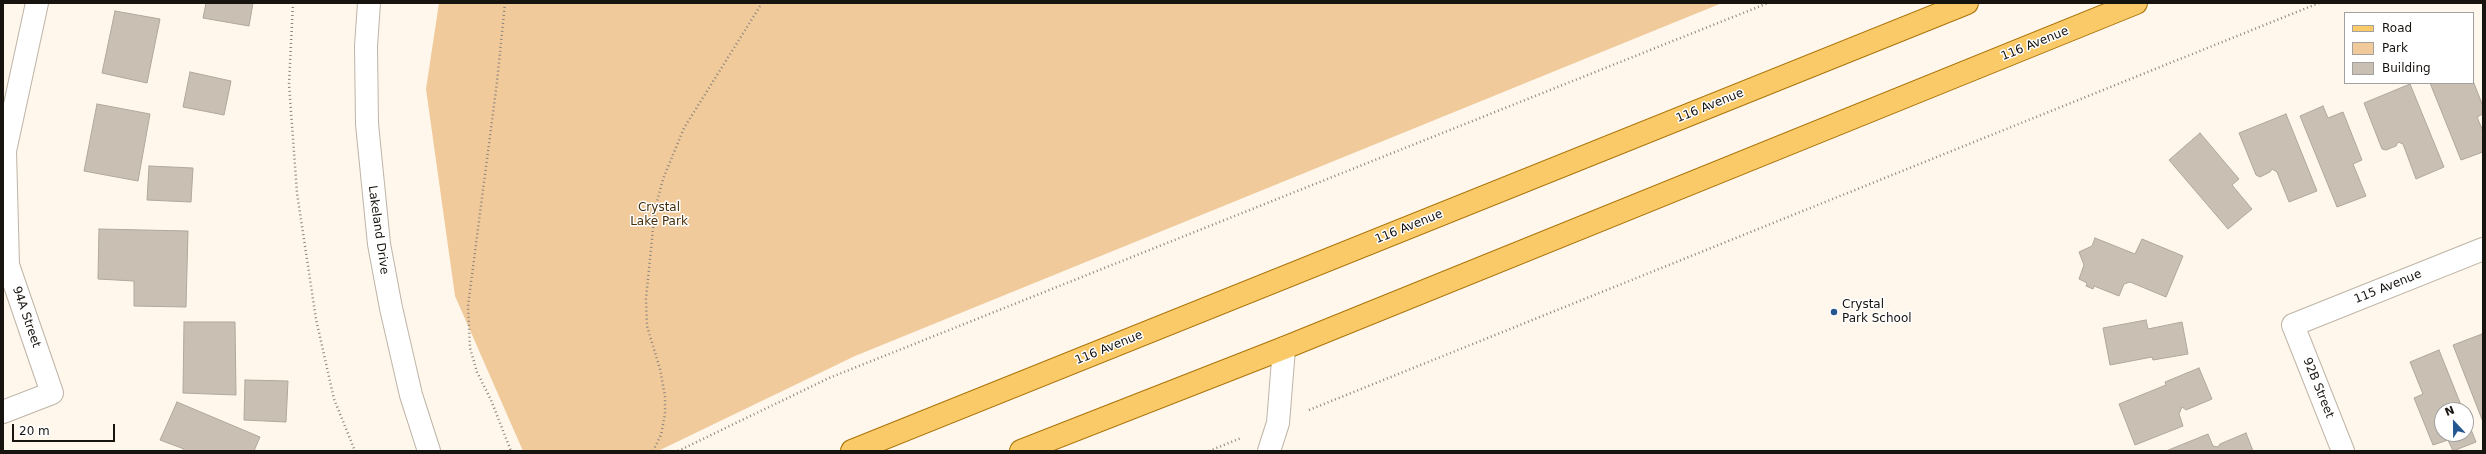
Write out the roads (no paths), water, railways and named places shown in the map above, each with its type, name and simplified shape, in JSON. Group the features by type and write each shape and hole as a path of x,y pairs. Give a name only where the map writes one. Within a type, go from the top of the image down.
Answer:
{"main road":[{"name":"116 Avenue","path":"852,451 1967,3"},
{"name":"116 Avenue","path":"1021,451 1284,348 2136,3"}],"street":[{"name":"94A Street","path":"3,412 52,393 8,265 5,151 37,3"},
{"name":"Lakeland Drive","path":"369,3 366,46 367,124 379,244 391,308 411,395 429,451"},
{"name":"115 Avenue","path":"2293,325 2483,249"},
{"name":"92B Street","path":"2293,325 2343,451"},
{"path":"1269,451 1278,423 1284,348"}],"place":[{"name":"Crystal Park School","path":"1834,312"}],"park label":[{"name":"Crystal Lake Park","path":"659,215"}]}
